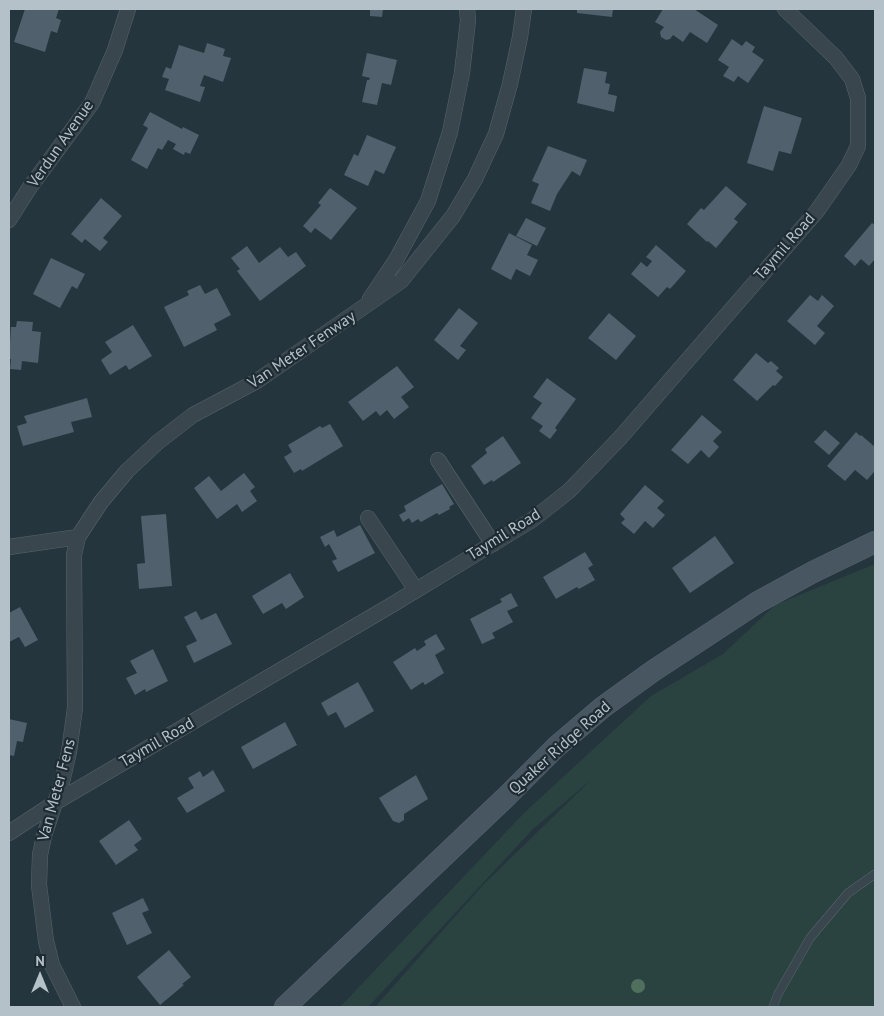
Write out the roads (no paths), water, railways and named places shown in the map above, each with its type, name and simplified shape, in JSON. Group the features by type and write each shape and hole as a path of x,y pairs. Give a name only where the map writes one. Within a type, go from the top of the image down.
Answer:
{"street":[{"name":"Verdun Avenue","path":"9,220 30,186 92,103 115,50 128,9"},
{"name":"Van Meter Fenway","path":"78,537 101,502 127,471 158,442 193,416 257,381 364,308 396,260 428,201 450,132 462,73 468,20 467,9"},
{"path":"364,308 401,281 453,216 475,179 496,134 508,92 524,9"},
{"name":"Taymil Road","path":"9,833 56,802 532,520 569,491 620,438 817,211 848,165 858,146 858,98 852,79 836,58 785,9"},
{"path":"438,460 493,544"},
{"path":"368,518 416,590"},
{"path":"9,546 78,537"},
{"name":"Van Meter Fens","path":"73,1007 52,965 46,941 39,885 40,855 69,752 75,708 74,556 78,537"},
{"name":"Quaker Ridge Road","path":"285,1007 556,747 603,707 758,602 813,572 875,542"}],"lane":[{"path":"773,1007 778,994 810,938 848,893 875,874"}]}
